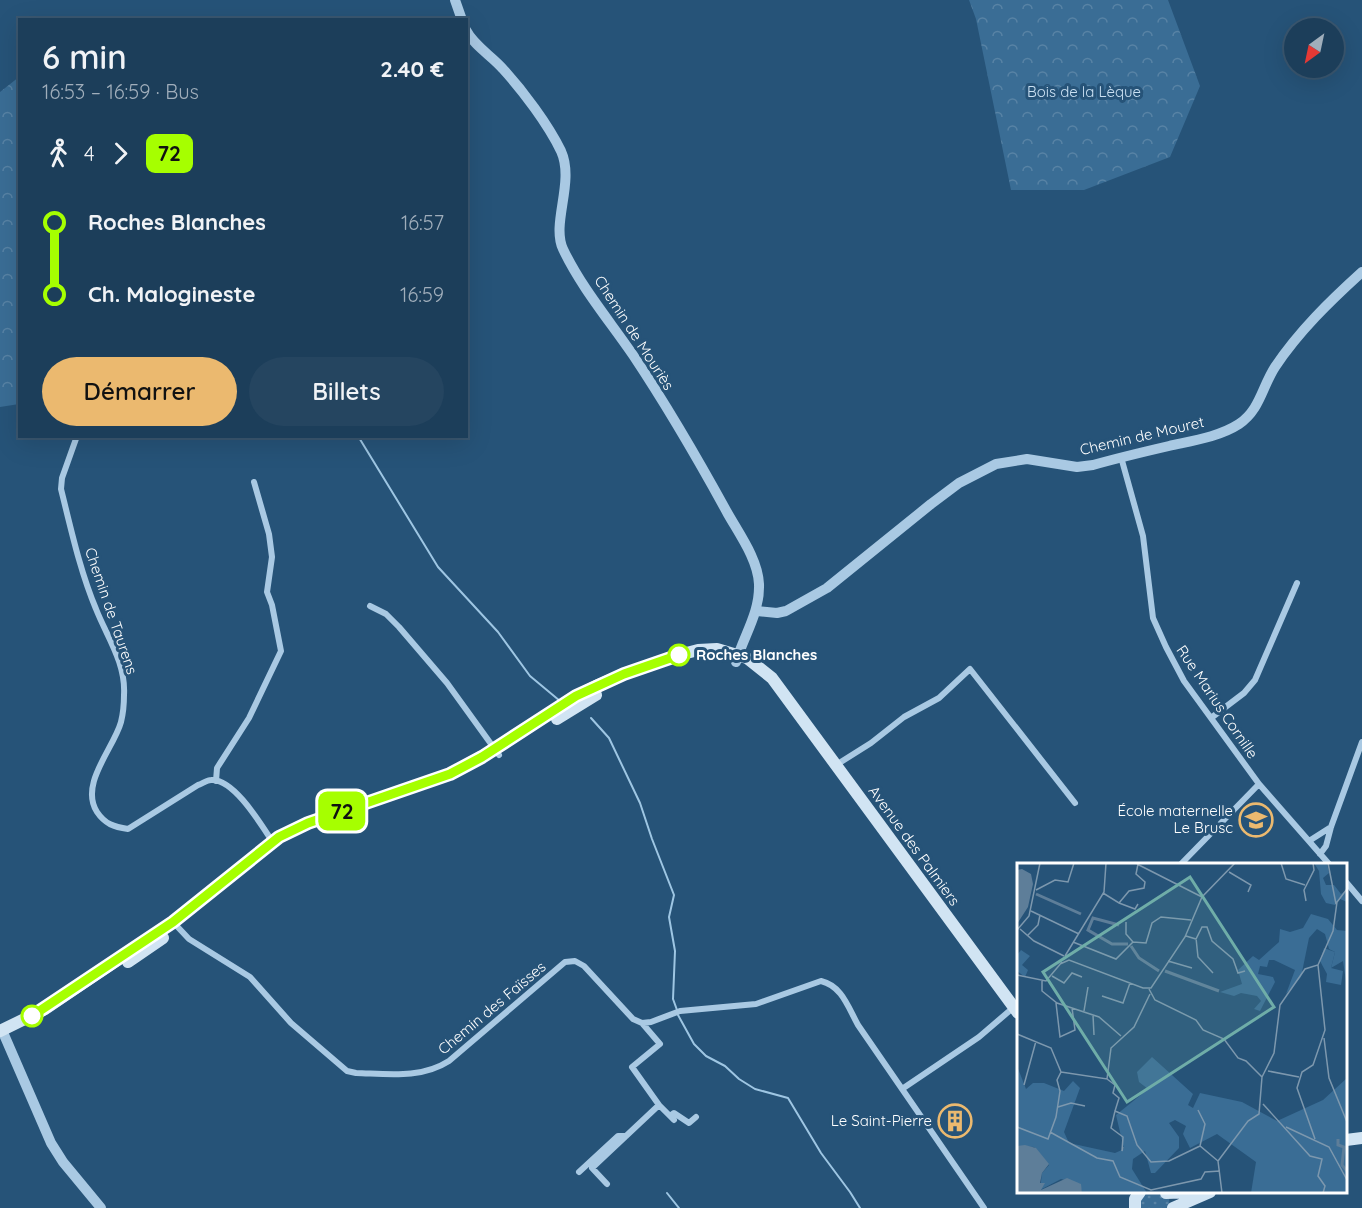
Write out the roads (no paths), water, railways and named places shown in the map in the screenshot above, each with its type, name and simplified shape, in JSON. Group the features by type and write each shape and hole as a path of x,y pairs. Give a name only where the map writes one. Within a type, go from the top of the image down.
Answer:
{"main road":[{"path":"2,1033 48,1015 175,925 274,844 381,803 453,781 576,696 624,674 698,650 717,649 737,658"},
{"name":"Avenue des Palmiers","path":"737,658 747,658 772,678 1016,1010"},
{"path":"1347,1140 1362,1138"},
{"path":"1166,1193 1171,1208 1205,1193"}],"street":[{"path":"454,0 461,18"},
{"name":"Chemin de Mouriès","path":"468,34 510,78 540,117 561,152 565,175 565,196 560,229 562,247 592,299 637,362 748,549 758,573 757,611 737,658"},
{"name":"Chemin de Mouret","path":"757,611 777,613 786,611 827,588 959,483 996,464 1027,459 1077,467 1192,441 1226,431 1239,424 1256,407 1268,378 1286,352 1324,308 1362,273"},
{"name":"Chemin de Taurens","path":"76,438 62,478 61,489 84,574 95,608 116,654 124,684 121,723 97,772 92,793 94,807 102,819 115,827 128,829 198,785 210,780 216,781"},
{"name":"Rue Marius Cornille","path":"1120,457 1143,536 1153,618 1166,647 1182,677 1259,784 1328,863"},
{"path":"254,482 269,534 272,557 267,592 272,605 281,651 249,718 217,768 216,781 221,781 234,789 274,844"},
{"path":"1211,718 1244,693 1255,680 1297,583"},
{"path":"370,606 386,614 399,627 447,683 497,752"},
{"path":"836,765 871,743 904,717 939,698 970,669 1075,803"},
{"path":"1320,854 1326,846 1330,827 1362,742"},
{"path":"1182,863 1259,784"},
{"path":"1309,841 1330,827"},
{"path":"1347,883 1362,901"},
{"name":"Chemin des Faïsses","path":"175,925 189,939 250,977 291,1023 347,1071 356,1073 422,1073 437,1069 565,962 575,961 584,966 633,1019 642,1023"},
{"path":"642,1023 680,1011 756,1004 821,981 831,984 840,993 858,1025 984,1208"},
{"path":"902,1089 1016,1010"},
{"path":"642,1023 660,1044 632,1067 659,1105 672,1118 674,1113 689,1123 696,1117"},
{"path":"2,1033 51,1143 63,1162 101,1208"},
{"path":"607,1184 592,1168 659,1105"},
{"path":"579,1172 618,1136 626,1136"}],"waterway":[{"path":"359,438 438,567 498,632 530,676 560,701"},
{"path":"591,718 609,738 640,803 674,895 669,917 675,951 673,999 677,1010"},
{"path":"678,1015 694,1044 706,1056 725,1066 755,1089 788,1098 821,1153 860,1208"},
{"path":"667,1193 679,1208"}],"place":[{"name":"Roches Blanches","path":"679,655"},
{"name":"École maternelle Le Brusc","path":"1256,820"},
{"name":"Le Saint-Pierre","path":"955,1121"}],"park label":[{"name":"Bois de la Lèque","path":"1084,92"}]}
